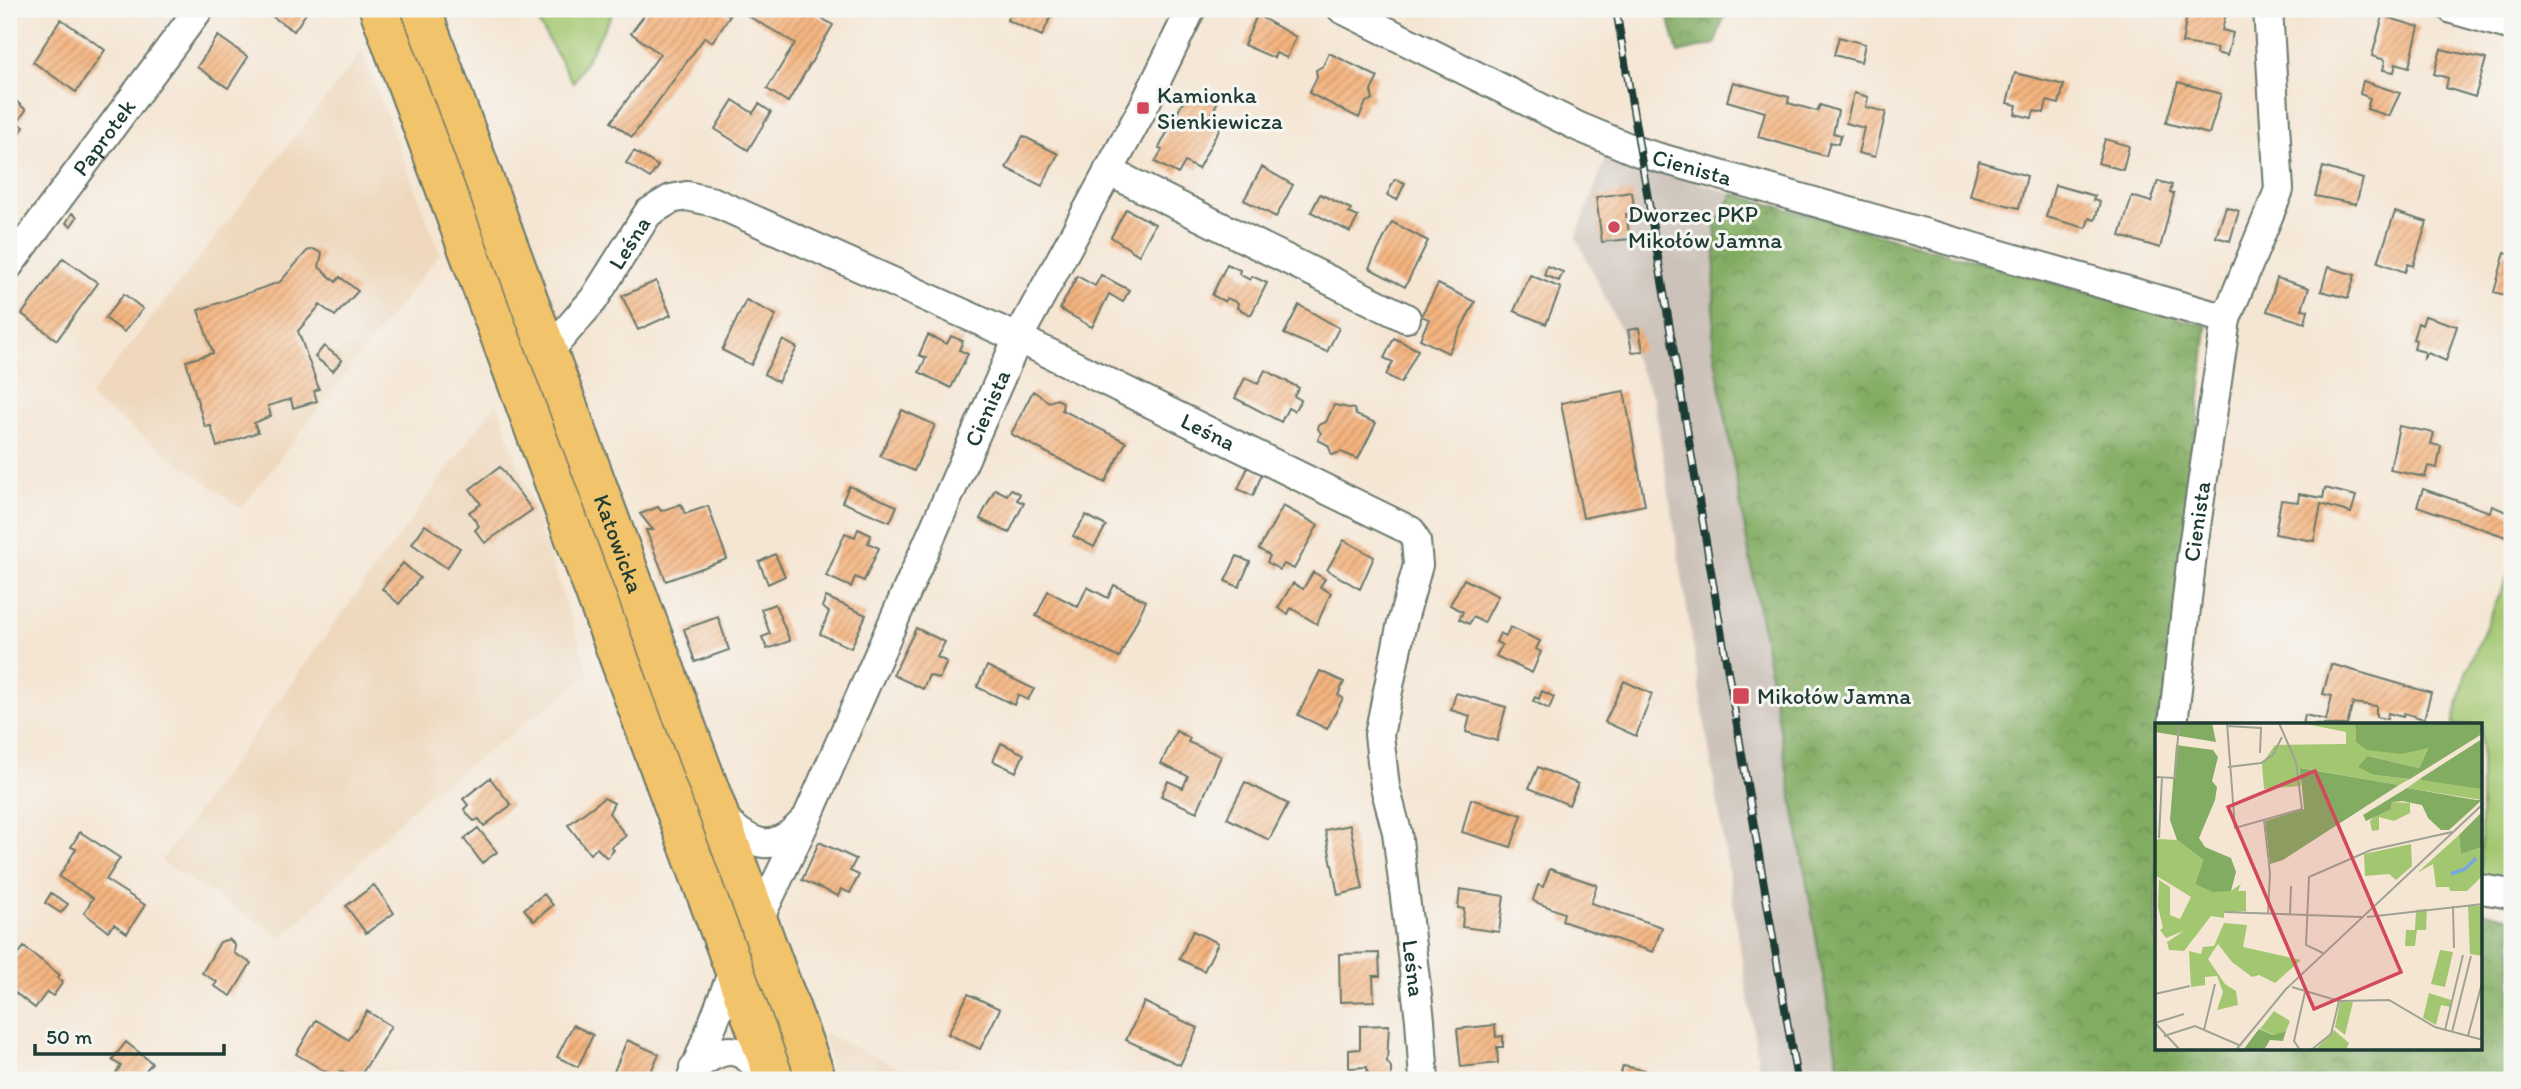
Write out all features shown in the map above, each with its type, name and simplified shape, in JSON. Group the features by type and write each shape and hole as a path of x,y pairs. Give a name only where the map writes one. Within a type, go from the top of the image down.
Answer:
{"main road":[{"name":"Katowicka","path":"379,9 669,787 733,971 775,1080"},
{"name":"Katowicka","path":"421,9 817,1080"}],"street":[{"name":"Paprotek","path":"9,265 199,9"},
{"name":"Cienista","path":"758,921 807,818 1018,338 1191,9"},
{"name":"Cienista","path":"1342,9 1579,127 1639,152 2225,319"},
{"name":"Cienista","path":"2173,723 2192,554 2225,319 2279,190 2268,9"},
{"path":"2452,9 2512,26"},
{"path":"1108,171 1406,318"},
{"name":"Leśna","path":"549,351 594,299 648,213 671,199 687,196 715,202 1018,338 1411,531 1416,541 1418,565 1401,627 1379,735 1385,788 1397,832 1420,1020 1424,1080"},
{"path":"719,816 751,840 763,844 778,843 789,837 807,818"},
{"path":"2482,889 2512,894"},
{"path":"692,1074 733,971"},
{"path":"692,1074 714,1052 736,1050 753,1060 769,1080"}],"shaded area":[{"path":"362,52 440,253 241,508 89,397"},
{"path":"1608,152 1733,194 1716,225 1804,876 1841,1080 1761,1080 1654,399 1576,237"},
{"path":"497,402 590,675 419,802 283,938 161,861"},
{"path":"822,1032 926,1080 833,1080"}],"green space":[{"path":"533,9 615,9 573,83 536,18"},
{"path":"1666,9 1726,9 1715,44 1678,53"},
{"path":"1733,194 2207,326 2168,723 2155,723 2155,1050 2482,1050 2482,911 2512,918 2512,1080 1841,1080 1713,346 1716,225"},
{"path":"2512,566 2512,905 2482,894 2482,723 2454,723 2466,673"}],"building":[{"path":"261,9 309,9 294,31"},
{"path":"649,9 720,9 730,16 712,42 705,37 632,137 611,122 660,54 631,33"},
{"path":"752,9 806,9 833,25 788,102 767,89 795,43 748,16"},
{"path":"1012,9 1054,9 1042,36 1007,20"},
{"path":"2188,9 2223,9 2226,13 2222,30 2233,33 2227,56 2216,53 2217,48 2182,43"},
{"path":"1257,15 1296,37 1287,58 1276,53 1274,58 1244,45"},
{"path":"2383,16 2419,27 2409,67 2396,63 2394,72 2383,70 2385,60 2372,56"},
{"path":"61,19 105,50 76,92 33,62"},
{"path":"218,36 248,57 228,88 197,67"},
{"path":"1839,37 1865,44 1861,62 1834,55"},
{"path":"2441,49 2486,59 2475,97 2446,88 2448,78 2434,74"},
{"path":"1329,53 1378,77 1371,91 1373,99 1366,102 1359,118 1309,93 1317,77 1316,70 1323,66"},
{"path":"2015,73 2064,85 2059,104 2047,101 2044,113 2034,111 2032,118 2015,114 2017,105 2007,103"},
{"path":"2363,81 2400,93 2389,116 2367,109 2370,98 2360,94"},
{"path":"1733,82 1789,97 1788,103 1817,111 1820,105 1838,111 1833,133 1841,135 1838,144 1830,142 1826,156 1758,137 1765,112 1727,101"},
{"path":"2178,82 2221,94 2209,134 2166,123"},
{"path":"1194,91 1217,103 1212,114 1224,120 1198,169 1185,162 1178,174 1155,162 1162,150 1159,148 1184,100 1188,102"},
{"path":"1854,93 1868,97 1866,107 1886,112 1875,157 1858,153 1864,128 1846,123"},
{"path":"9,95 26,110 17,123 24,127 12,143 16,145 9,155"},
{"path":"733,100 753,113 759,104 771,112 748,150 715,129"},
{"path":"1023,136 1058,154 1042,186 1006,168"},
{"path":"2105,139 2129,146 2123,170 2098,163"},
{"path":"634,151 658,166 650,178 626,163"},
{"path":"1979,161 2027,176 2019,208 1970,196"},
{"path":"1262,167 1293,185 1276,217 1244,200"},
{"path":"2323,167 2363,179 2356,204 2315,196"},
{"path":"1395,179 1405,183 1397,200 1387,195"},
{"path":"2158,181 2172,185 2170,193 2174,194 2160,248 2120,236 2132,196 2151,202"},
{"path":"2055,185 2095,196 2093,200 2100,202 2095,220 2089,218 2086,228 2046,217"},
{"name":"Dworzec PKP Mikołów Jamna","path":"1632,192 1635,214 1626,214 1630,239 1602,242 1596,197"},
{"path":"1320,194 1351,209 1349,213 1358,217 1350,232 1311,212"},
{"path":"2226,207 2239,211 2230,241 2216,237"},
{"path":"1126,209 1155,224 1139,255 1111,237"},
{"path":"2395,212 2427,222 2413,266 2408,264 2405,272 2378,262"},
{"path":"72,213 77,217 71,226 66,223"},
{"path":"1392,222 1428,241 1405,287 1369,268"},
{"path":"313,249 322,253 319,267 336,282 340,277 358,291 335,316 320,305 298,331 319,389 314,391 317,401 293,408 291,399 268,406 271,416 254,423 258,432 217,447 211,426 205,427 186,361 213,353 198,310 280,282 307,251"},
{"path":"2505,252 2512,254 2512,297 2494,292"},
{"path":"63,258 98,283 57,340 22,314"},
{"path":"1227,264 1240,270 1239,274 1250,280 1252,276 1267,283 1251,315 1237,308 1238,303 1227,298 1225,302 1212,295"},
{"path":"1547,266 1563,272 1559,281 1544,275"},
{"path":"2328,267 2355,275 2348,298 2321,291"},
{"path":"1101,275 1129,290 1123,302 1109,294 1092,327 1060,309 1077,276 1095,286"},
{"path":"1530,275 1561,288 1546,324 1514,311"},
{"path":"2277,278 2309,288 2302,309 2308,310 2305,323 2267,311"},
{"path":"656,281 671,315 638,330 622,296"},
{"path":"1438,284 1475,302 1448,353 1420,339 1429,319 1421,316"},
{"path":"124,294 143,309 124,332 105,318"},
{"path":"746,300 776,315 751,365 722,350"},
{"path":"1299,305 1339,328 1327,352 1284,334"},
{"path":"2425,316 2457,326 2446,361 2428,353 2424,358 2425,352 2414,349 2416,340 2413,339 2418,323 2422,325"},
{"path":"1639,328 1643,351 1632,352 1628,330"},
{"path":"928,335 947,344 951,336 963,341 959,350 968,354 951,388 919,372 926,358 919,355"},
{"path":"1394,338 1418,350 1401,383 1386,375 1393,362 1384,358"},
{"path":"783,340 797,348 778,382 764,374"},
{"path":"324,346 342,360 333,371 315,357"},
{"path":"1265,370 1299,388 1294,396 1301,400 1294,411 1288,408 1281,422 1235,398 1245,378 1258,384"},
{"path":"1033,391 1049,402 1057,399 1063,402 1062,410 1126,442 1105,483 1011,434"},
{"path":"1624,391 1645,505 1583,518 1561,403"},
{"path":"1334,405 1354,409 1356,415 1376,423 1358,459 1341,452 1332,455 1328,445 1318,440 1321,433 1319,425 1326,422"},
{"path":"902,410 935,425 914,471 880,456"},
{"path":"2399,426 2434,433 2431,444 2441,446 2437,468 2428,466 2425,477 2390,470"},
{"path":"500,467 532,510 485,543 475,530 479,526 469,512 481,504 470,489"},
{"path":"1248,467 1262,474 1253,496 1238,489"},
{"path":"849,486 897,506 890,522 842,502"},
{"path":"2325,488 2356,496 2351,513 2321,504 2314,541 2275,534 2281,500 2298,502 2299,494 2323,498"},
{"path":"995,489 1007,495 1011,489 1020,494 1017,500 1024,503 1009,533 980,519"},
{"path":"2423,489 2490,512 2492,506 2512,514 2512,539 2417,506"},
{"path":"681,504 685,514 708,506 727,559 666,581 646,530 653,530 640,514 658,507 661,511"},
{"path":"1283,506 1318,525 1294,569 1284,564 1280,570 1267,562 1270,556 1259,549"},
{"path":"1086,515 1106,526 1094,547 1073,536"},
{"path":"425,525 460,548 447,568 412,544"},
{"path":"858,529 871,535 868,543 879,548 864,581 855,577 851,587 826,576 845,533 855,537"},
{"path":"1344,540 1374,557 1360,589 1327,570"},
{"path":"775,554 785,576 768,584 759,562"},
{"path":"1237,556 1250,562 1239,587 1225,581"},
{"path":"403,563 420,578 399,604 382,589"},
{"path":"1313,572 1325,579 1320,587 1331,593 1317,624 1291,608 1288,614 1278,608 1293,583 1303,589"},
{"path":"1464,579 1498,596 1484,623 1473,617 1469,624 1459,619 1463,612 1450,605"},
{"path":"1114,585 1146,601 1119,658 1036,616 1048,591 1078,607 1087,587 1108,598"},
{"path":"826,597 866,615 851,648 820,634 829,612 822,607"},
{"path":"775,604 790,641 767,649 762,637 770,634 761,609"},
{"path":"718,617 729,650 695,662 684,629"},
{"path":"1510,627 1540,641 1536,649 1541,652 1532,673 1496,656 1502,645 1496,642 1500,633 1506,636"},
{"path":"916,628 945,642 937,657 947,662 939,679 929,675 923,689 893,675"},
{"path":"2331,664 2431,693 2424,719 2404,713 2403,717 2388,713 2387,719 2376,717 2376,706 2353,703 2348,723 2303,723 2305,715 2326,720 2332,696 2323,694"},
{"path":"987,666 1034,689 1028,700 1018,695 1014,705 977,687"},
{"path":"1320,671 1344,682 1338,695 1343,698 1327,729 1298,715"},
{"path":"1624,681 1652,694 1636,736 1605,722"},
{"path":"1542,691 1554,697 1549,709 1533,701 1535,697 1539,699"},
{"path":"1456,693 1506,707 1497,741 1466,732 1470,716 1451,710"},
{"path":"1176,731 1190,738 1188,742 1221,756 1197,812 1161,796 1168,781 1183,788 1188,776 1161,764"},
{"path":"1001,743 1024,754 1016,772 993,761"},
{"path":"1538,767 1578,784 1569,805 1529,788"},
{"path":"490,778 511,805 484,826 479,819 474,821 470,817 464,809 468,805 463,799"},
{"path":"1245,782 1288,804 1269,840 1227,818"},
{"path":"604,798 614,803 609,813 626,836 611,847 614,850 607,858 597,848 590,854 568,825"},
{"path":"1471,799 1522,815 1511,847 1462,832"},
{"path":"1350,825 1363,889 1338,895 1325,830"},
{"path":"478,828 497,852 482,863 464,839"},
{"path":"80,832 120,858 106,880 145,905 127,933 114,924 108,931 84,913 93,898 59,877 76,849 71,847"},
{"path":"819,842 856,859 850,871 859,875 850,893 841,889 838,896 802,880"},
{"path":"1550,869 1597,885 1591,903 1662,927 1653,952 1562,921 1564,913 1535,902 1533,900 1538,885 1543,887"},
{"path":"374,885 394,913 366,933 346,906"},
{"path":"1460,889 1504,896 1499,932 1462,927 1464,909 1458,908"},
{"path":"51,893 68,904 61,913 45,903"},
{"path":"544,894 553,905 534,921 524,909"},
{"path":"1193,931 1218,943 1204,971 1179,959"},
{"path":"229,939 235,945 234,953 251,963 231,996 214,986 217,982 202,973 220,942"},
{"path":"24,947 60,975 57,978 63,982 53,996 47,992 35,1008 9,988 9,966"},
{"path":"1379,953 1380,976 1373,976 1374,1001 1340,1002 1339,954"},
{"path":"968,994 1000,1009 980,1049 948,1034"},
{"path":"1144,1002 1198,1028 1180,1065 1126,1040"},
{"path":"367,1011 391,1026 358,1080 340,1071 336,1078 296,1054 316,1020 349,1040"},
{"path":"573,1025 593,1035 578,1067 557,1057"},
{"path":"1389,1025 1387,1062 1391,1067 1391,1080 1368,1080 1367,1067 1349,1068 1349,1050 1360,1049 1360,1026"},
{"path":"1495,1025 1496,1037 1503,1036 1503,1047 1497,1047 1498,1063 1461,1067 1457,1029"},
{"path":"627,1040 659,1054 647,1080 628,1080 613,1074"},
{"path":"126,1042 152,1063 138,1080 131,1074 125,1080 116,1073 121,1066 112,1060"},
{"path":"1623,1066 1645,1070 1654,1075 1653,1080 1619,1080"}],"railway":[{"path":"1616,9 1797,1080"}],"place":[{"name":"Kamionka Sienkiewicza","path":"1143,108"},
{"name":"Dworzec PKP Mikołów Jamna","path":"1614,227"},
{"name":"Mikołów Jamna","path":"1741,696"}]}
